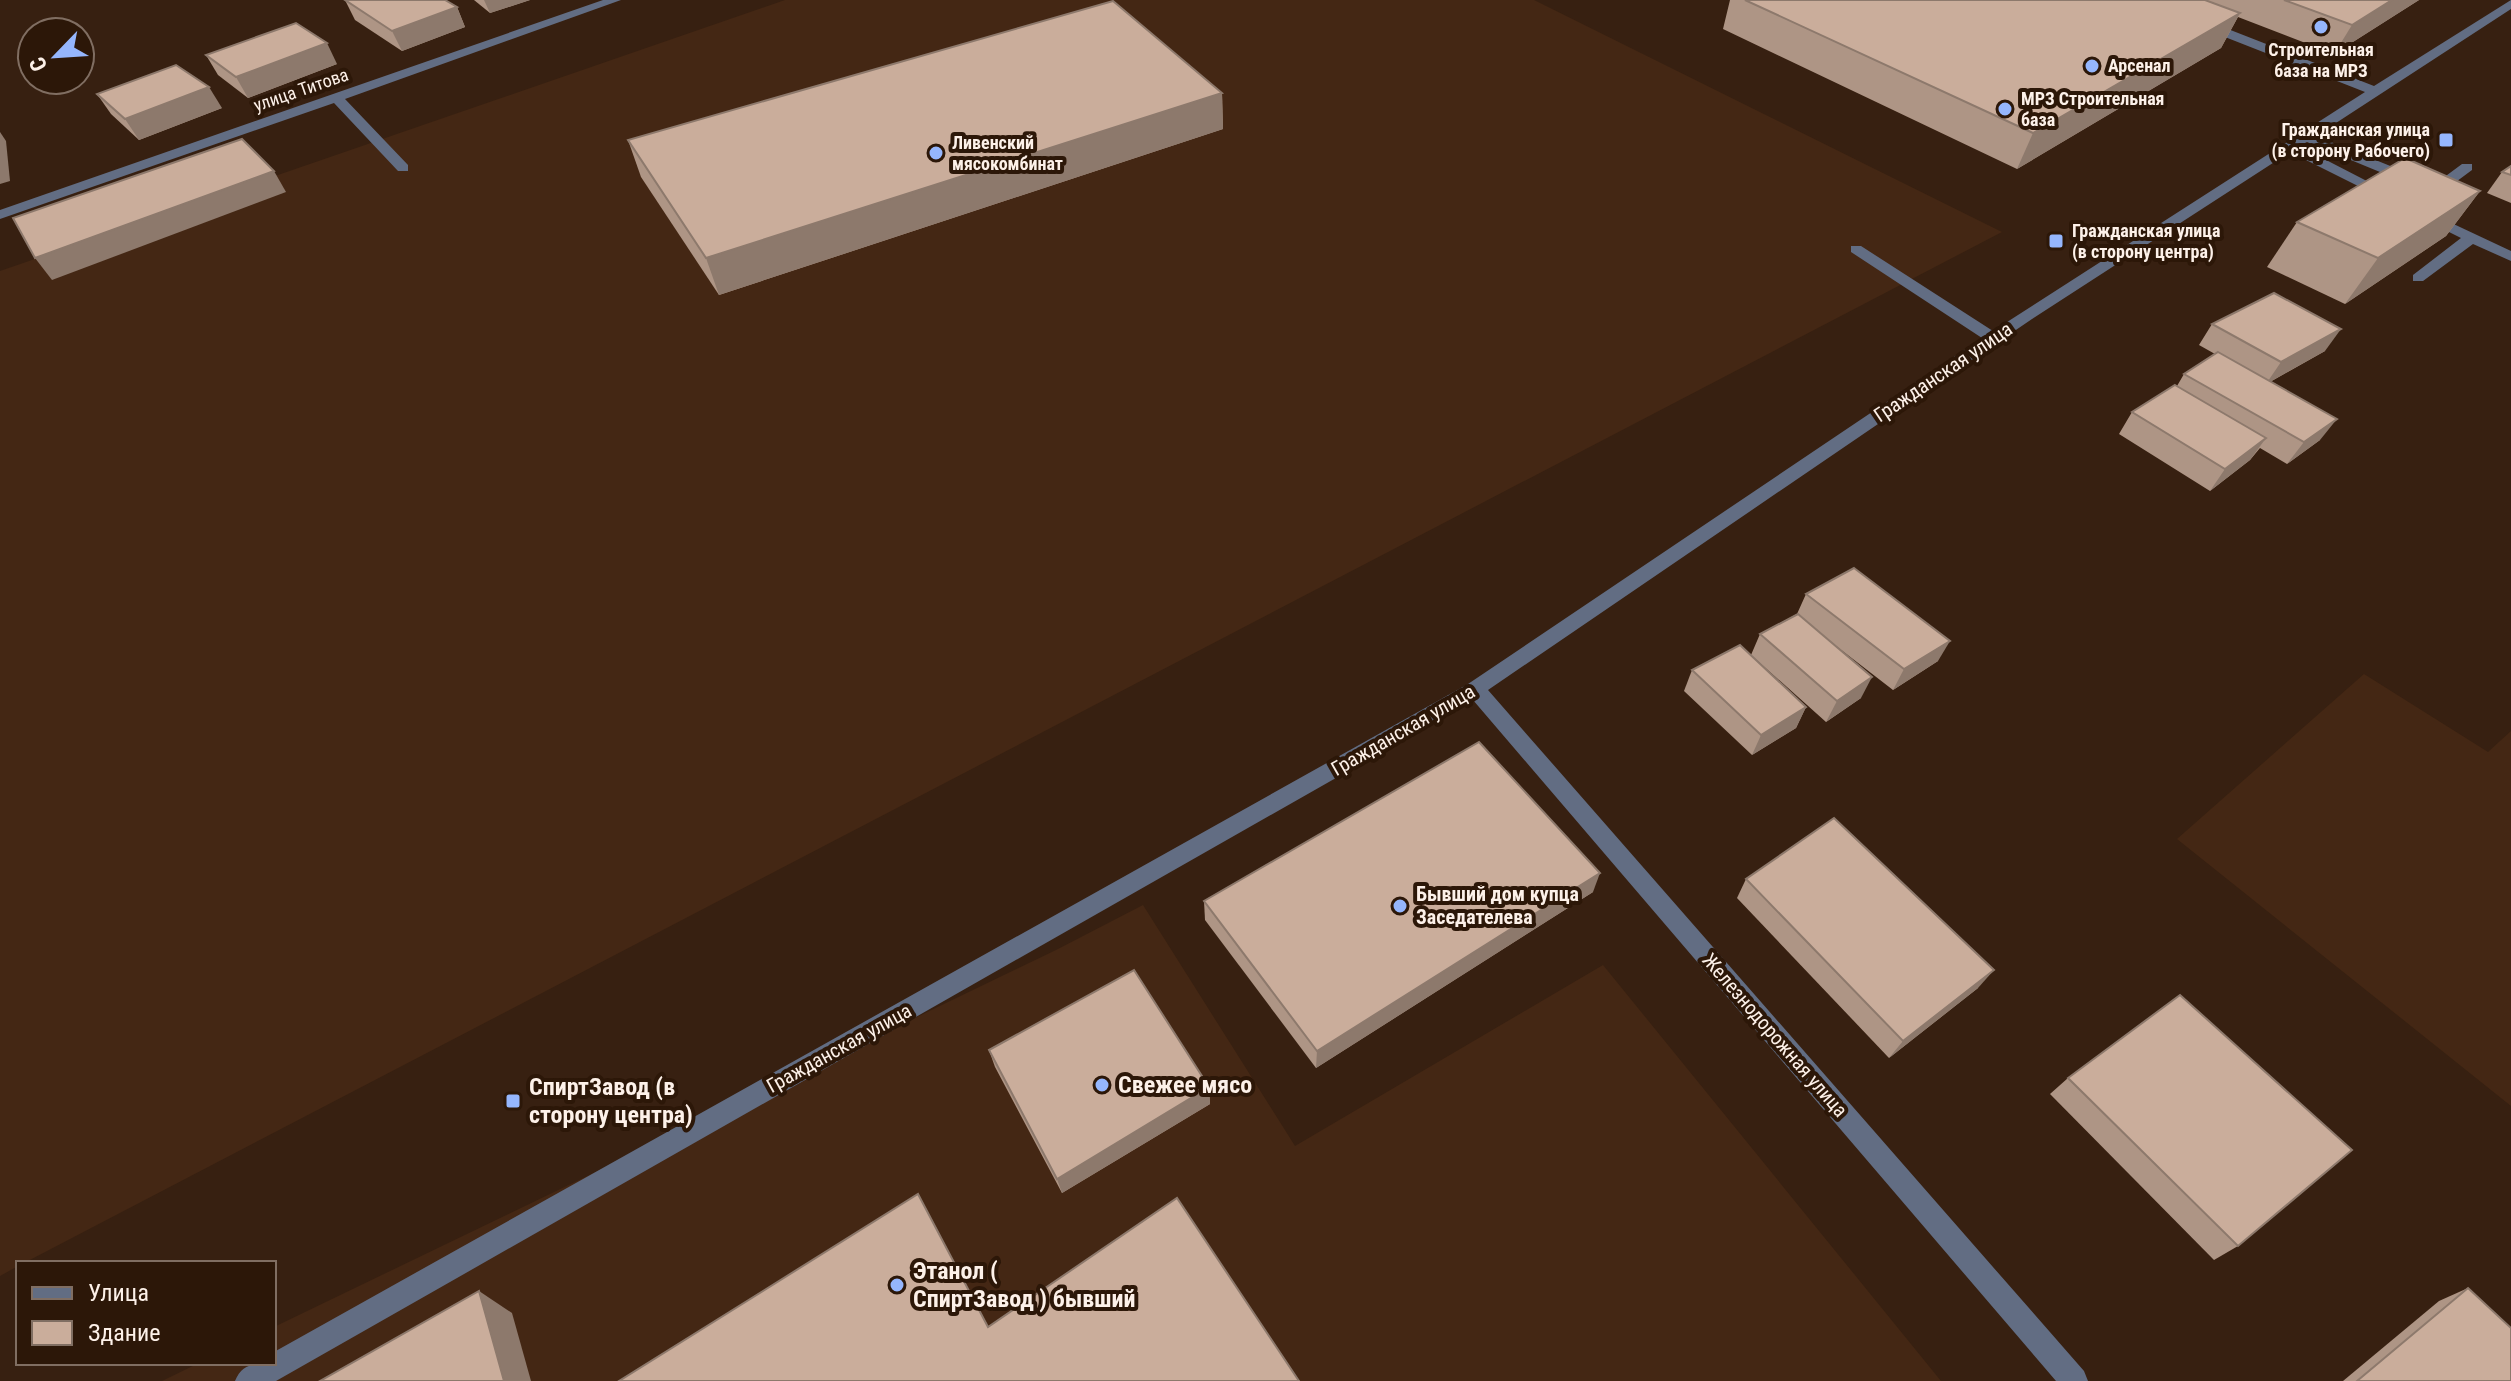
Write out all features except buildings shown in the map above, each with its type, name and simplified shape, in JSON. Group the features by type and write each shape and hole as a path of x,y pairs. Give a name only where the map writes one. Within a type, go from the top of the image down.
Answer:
{"street":[{"name":"улица Титова","path":"0,215 615,0"},
{"name":"Гражданская улица","path":"249,1381 1475,689 1993,338 2511,4"},
{"path":"2186,17 2374,91"},
{"path":"336,97 403,168"},
{"path":"2297,141 2436,190 2467,167"},
{"path":"2297,141 2409,206 2511,257"},
{"path":"2418,278 2472,237"},
{"path":"1856,249 1993,338"},
{"name":"Железнодорожная улица","path":"1475,689 2074,1381"}],"shaded area":[{"path":"785,0 1534,0 2002,232 28,1261 16,1261 16,1267 0,1276 0,271"},
{"path":"2364,674 2488,752 2511,731 2511,1106 2177,839"},
{"path":"1143,905 1295,1146 1603,965 1941,1381 162,1381 195,1365 276,1365 276,1326 1056,950"}],"place":[{"name":"Строительная база на МРЗ","path":"2321,27"},
{"name":"Арсенал","path":"2092,66"},
{"name":"МРЗ Строительная база","path":"2005,109"},
{"name":"Гражданская улица (в сторону Рабочего)","path":"2446,140"},
{"name":"Ливенский мясокомбинат","path":"936,153"},
{"name":"Гражданская улица (в сторону центра)","path":"2056,241"},
{"name":"Бывший дом купца Заседателева","path":"1400,906"},
{"name":"Свежее мясо","path":"1102,1085"},
{"name":"СпиртЗавод (в сторону центра)","path":"513,1101"},
{"name":"Этанол ( СпиртЗавод ) бывший","path":"897,1285"}]}
